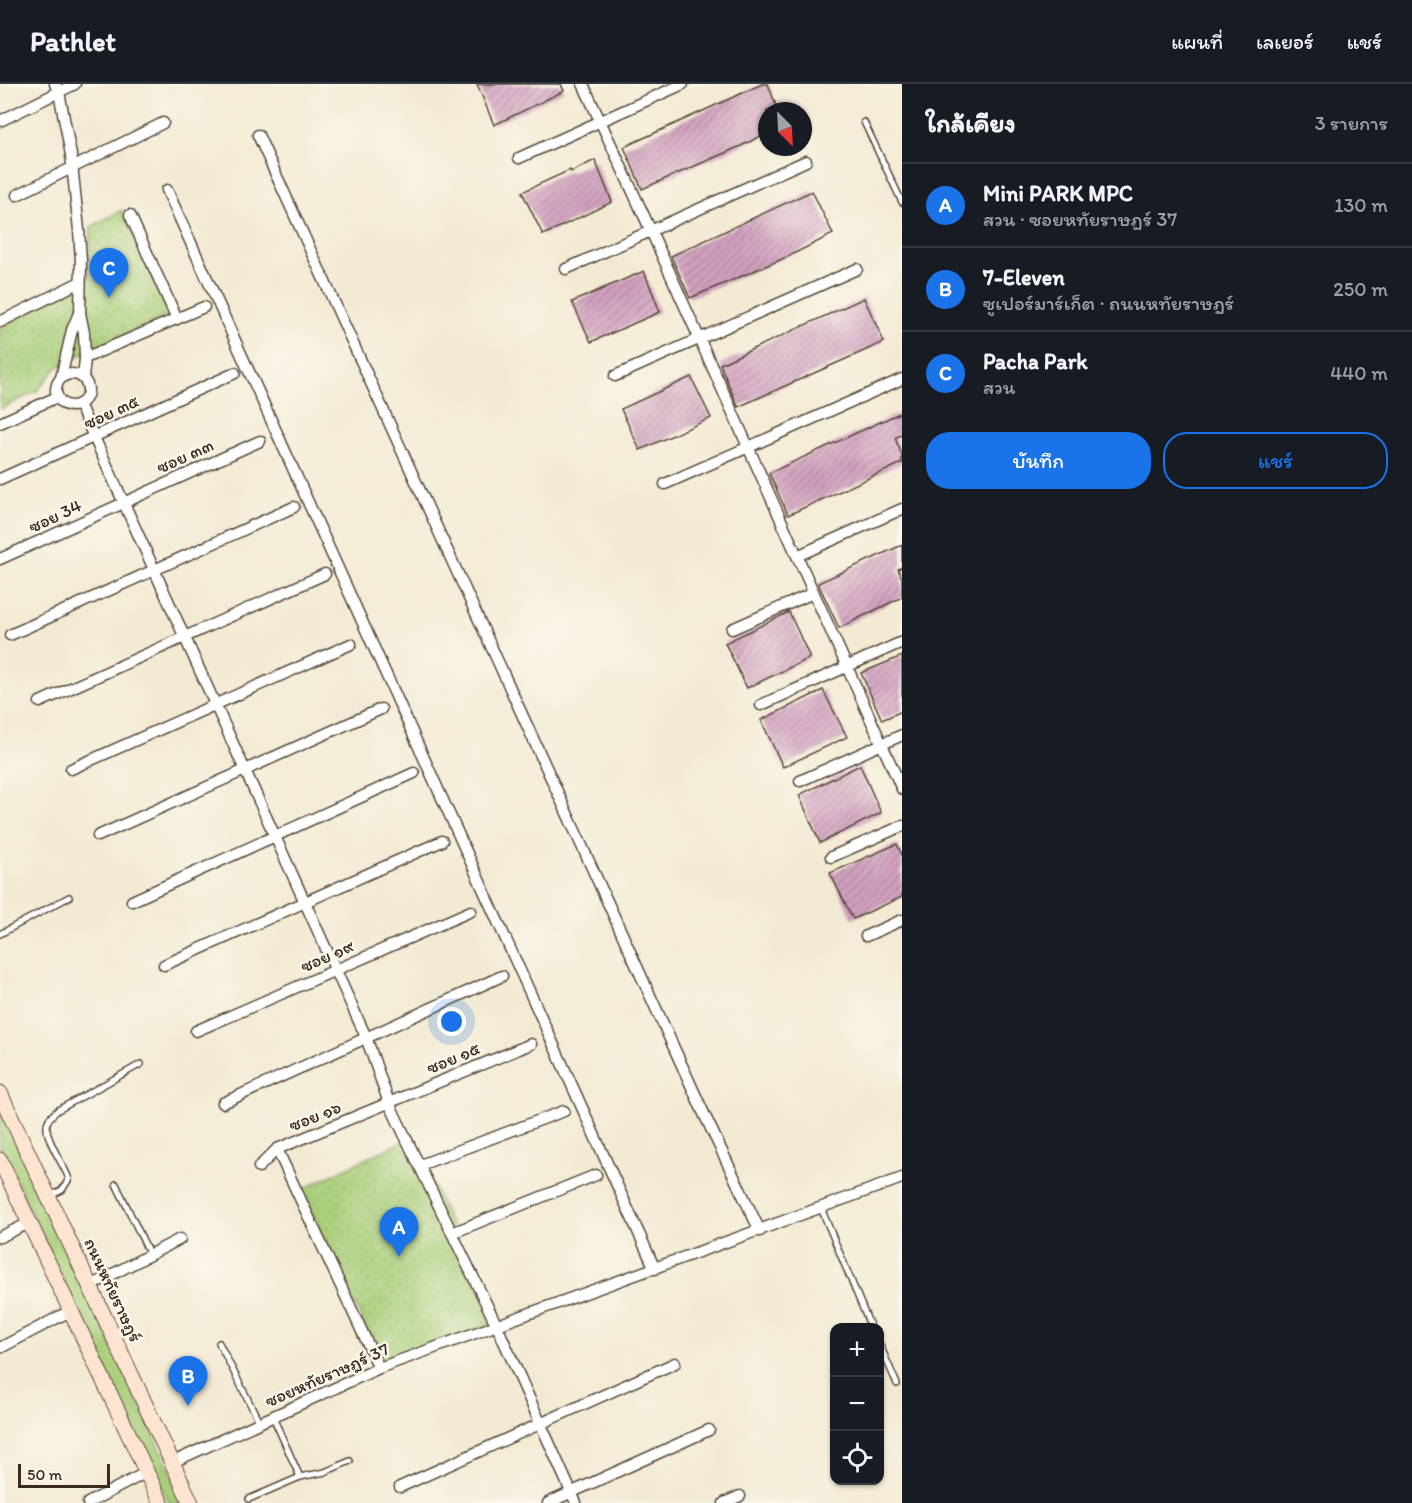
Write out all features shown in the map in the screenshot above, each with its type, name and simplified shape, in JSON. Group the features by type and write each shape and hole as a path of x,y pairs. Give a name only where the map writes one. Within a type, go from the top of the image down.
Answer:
{"main road":[{"name":"ถนนหทัยราษฎร์","path":"0,1094 191,1503"},
{"path":"0,1160 161,1503"}],"street":[{"path":"0,121 57,88 75,84"},
{"path":"583,84 902,789"},
{"path":"519,159 683,84"},
{"path":"57,88 72,168 79,230 80,313 85,358 83,378"},
{"path":"17,195 163,123"},
{"path":"258,135 705,1116 760,1231"},
{"path":"566,269 806,161"},
{"path":"167,190 655,1269"},
{"path":"130,215 177,319"},
{"path":"615,376 857,269"},
{"path":"0,322 80,282"},
{"path":"85,358 204,307"},
{"path":"61,378 74,374 83,378 87,392 83,401 79,404 64,404 57,397 56,387 61,378 72,330 80,313"},
{"name":"ซอย ๓๕","path":"0,479 235,373"},
{"path":"665,484 902,379"},
{"path":"0,423 57,397"},
{"path":"79,404 366,1037 389,1103 497,1326 576,1503"},
{"name":"ซอย ๓๓","path":"124,502 260,441"},
{"name":"ซอย 34","path":"0,559 124,502"},
{"path":"10,635 294,507"},
{"path":"797,556 902,509"},
{"path":"40,702 325,574"},
{"path":"732,629 813,593"},
{"path":"761,705 902,642"},
{"path":"70,769 351,644"},
{"path":"98,836 381,709"},
{"path":"800,781 902,735"},
{"path":"132,901 414,773"},
{"path":"831,857 902,826"},
{"path":"164,965 442,841"},
{"name":"ซอย ๑๙","path":"196,1031 471,911"},
{"path":"866,936 902,920"},
{"path":"223,1102 501,976"},
{"name":"ซอย ๑๕","path":"389,1103 531,1044"},
{"name":"ซอย ๑๖","path":"259,1167 277,1149 389,1103"},
{"path":"420,1165 564,1111"},
{"path":"277,1149 379,1368"},
{"path":"452,1233 596,1175"},
{"name":"ซอยหทัยราษฎร์ 37","path":"173,1462 379,1368 902,1178"},
{"path":"0,1237 29,1223"},
{"path":"90,1286 180,1239"},
{"path":"0,1348 70,1311"},
{"path":"400,1487 675,1364"},
{"path":"548,1503 709,1430"},
{"path":"88,1503 147,1472"},
{"path":"724,1503 740,1496"}],"lane":[{"path":"864,122 902,201"},
{"path":"0,934 69,897"},
{"path":"48,1196 62,1190 69,1179 48,1133 46,1125 50,1117 58,1110 141,1064"},
{"path":"116,1184 150,1255"},
{"path":"821,1208 869,1323"},
{"path":"219,1343 260,1423"},
{"path":"884,1356 897,1384"},
{"path":"273,1417 300,1477"},
{"path":"249,1499 300,1477 325,1472 350,1461"}],"green space":[{"path":"122,210 170,315 97,346 57,367 37,391 0,409 0,328 87,281 91,227"},
{"path":"0,1108 186,1503 169,1503 0,1146"},
{"path":"411,1137 495,1323 384,1366 301,1190"}],"building":[{"path":"477,84 561,84 564,91 494,125"},
{"path":"762,84 768,84 775,102 758,102 758,138 642,189 624,147"},
{"path":"595,160 612,202 543,235 522,192"},
{"path":"812,191 833,234 789,256 690,298 671,256"},
{"path":"644,271 660,312 591,342 572,302"},
{"path":"864,298 884,342 738,407 720,364"},
{"path":"691,377 711,418 640,450 621,409"},
{"path":"902,412 902,434 895,438 902,455 902,463 788,515 769,473"},
{"path":"902,545 902,567 898,569 902,578 902,597 839,628 818,583"},
{"path":"789,612 810,658 747,688 725,643"},
{"path":"902,656 902,711 882,720 861,673"},
{"path":"823,690 847,737 783,767 761,720"},
{"path":"860,765 881,813 820,843 799,795"},
{"path":"897,844 902,855 902,897 853,919 830,873"}],"place":[{"name":"Pacha Park","path":"109,298"},
{"name":"Mini PARK MPC","path":"399,1257"},
{"name":"7-Eleven","path":"188,1406"}]}
